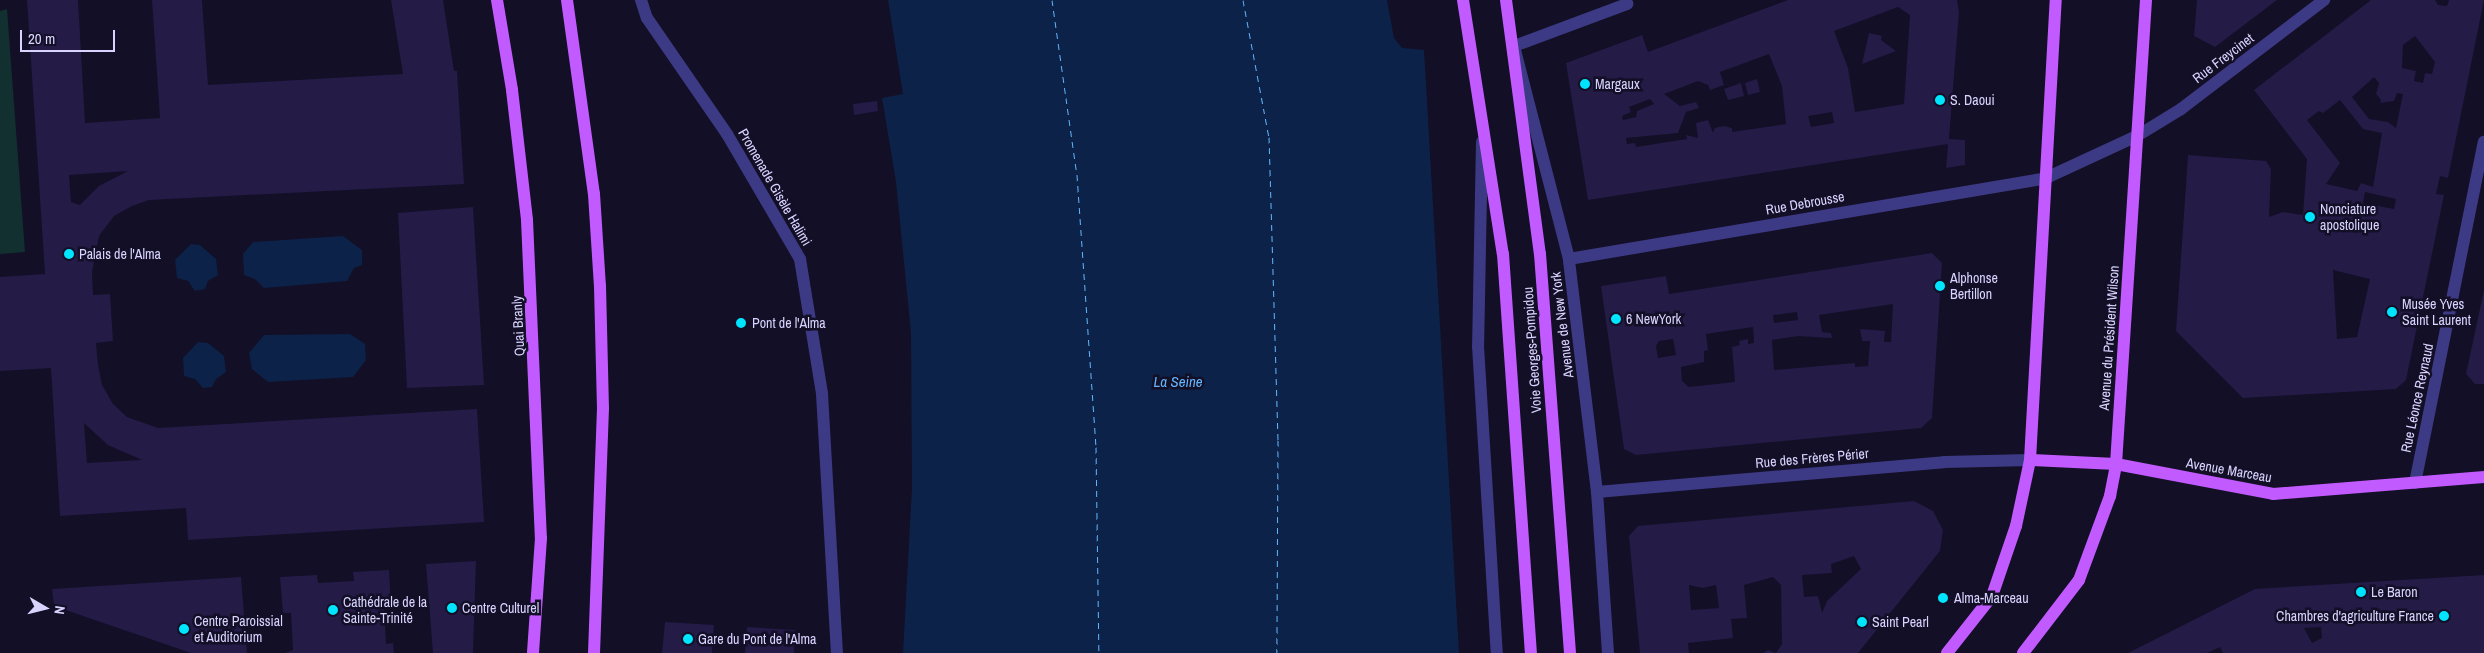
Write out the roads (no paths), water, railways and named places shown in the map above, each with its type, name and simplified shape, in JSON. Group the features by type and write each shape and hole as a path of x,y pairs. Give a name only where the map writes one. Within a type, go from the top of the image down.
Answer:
{"main road":[{"name":"Quai Branly","path":"497,0 512,90 527,220 541,538 533,653"},
{"path":"567,0 594,194 600,286 603,417 594,653"},
{"path":"1463,0 1483,114"},
{"name":"Avenue de New York","path":"1506,0 1514,46"},
{"path":"1947,653 1992,596 2016,526 2030,460 2056,0"},
{"name":"Avenue du Président Wilson","path":"2023,653 2079,580 2110,496 2116,464 2146,0"},
{"name":"Voie Georges-Pompidou","path":"1514,46 1540,254 1570,653"},
{"name":"Voie Georges-Pompidou","path":"1483,114 1503,254 1532,653"},
{"name":"Avenue Marceau","path":"2030,460 2116,464 2273,494 2484,477"}],"street":[{"name":"Promenade Gisèle Halimi","path":"641,0 648,18 727,134 800,259 822,394 837,653"},
{"name":"Rue Freycinet","path":"2046,178 2137,136 2181,109 2324,0"},
{"path":"1514,46 1627,4"},
{"name":"Avenue de New York","path":"1514,46 1569,258 1596,492 1608,653"},
{"path":"1483,114 1478,346 1497,653"},
{"name":"Rue Léonce Reynaud","path":"2414,482 2484,142"},
{"name":"Rue Debrousse","path":"1569,258 2046,178"},
{"name":"Rue des Frères Périer","path":"1596,492 1944,462 2030,460"}],"water":[{"name":"La Seine","path":"888,0 1387,0 1394,38 1402,48 1424,50 1459,653 903,653 912,488 911,333 896,182 882,98 903,94"},
{"path":"343,236 362,250 362,265 354,268 347,281 264,288 255,279 244,275 243,254 253,242"},
{"path":"191,244 200,245 216,259 218,275 208,281 205,289 195,291 188,281 177,278 175,260"},
{"path":"350,334 365,344 366,360 353,377 268,382 252,369 249,353 264,335"},
{"path":"198,342 208,343 224,356 226,372 216,379 212,387 203,388 195,379 184,376 183,358"}],"place":[{"name":"Margaux","path":"1585,84"},
{"name":"S. Daoui","path":"1940,100"},
{"name":"Nonciature apostolique","path":"2310,217"},
{"name":"Palais de l'Alma","path":"69,254"},
{"name":"Alphonse Bertillon","path":"1940,286"},
{"name":"Musée Yves Saint Laurent","path":"2392,312"},
{"name":"6 NewYork","path":"1616,319"},
{"name":"Pont de l'Alma","path":"741,323"},
{"name":"Le Baron","path":"2361,592"},
{"name":"Alma-Marceau","path":"1943,598"},
{"name":"Centre Culturel","path":"452,608"},
{"name":"Cathédrale de la Sainte-Trinité","path":"333,610"},
{"name":"Chambres d'agriculture France","path":"2444,616"},
{"name":"Saint Pearl","path":"1862,622"},
{"name":"Centre Paroissial et Auditorium","path":"184,629"},
{"name":"Gare du Pont de l'Alma","path":"688,639"}]}
